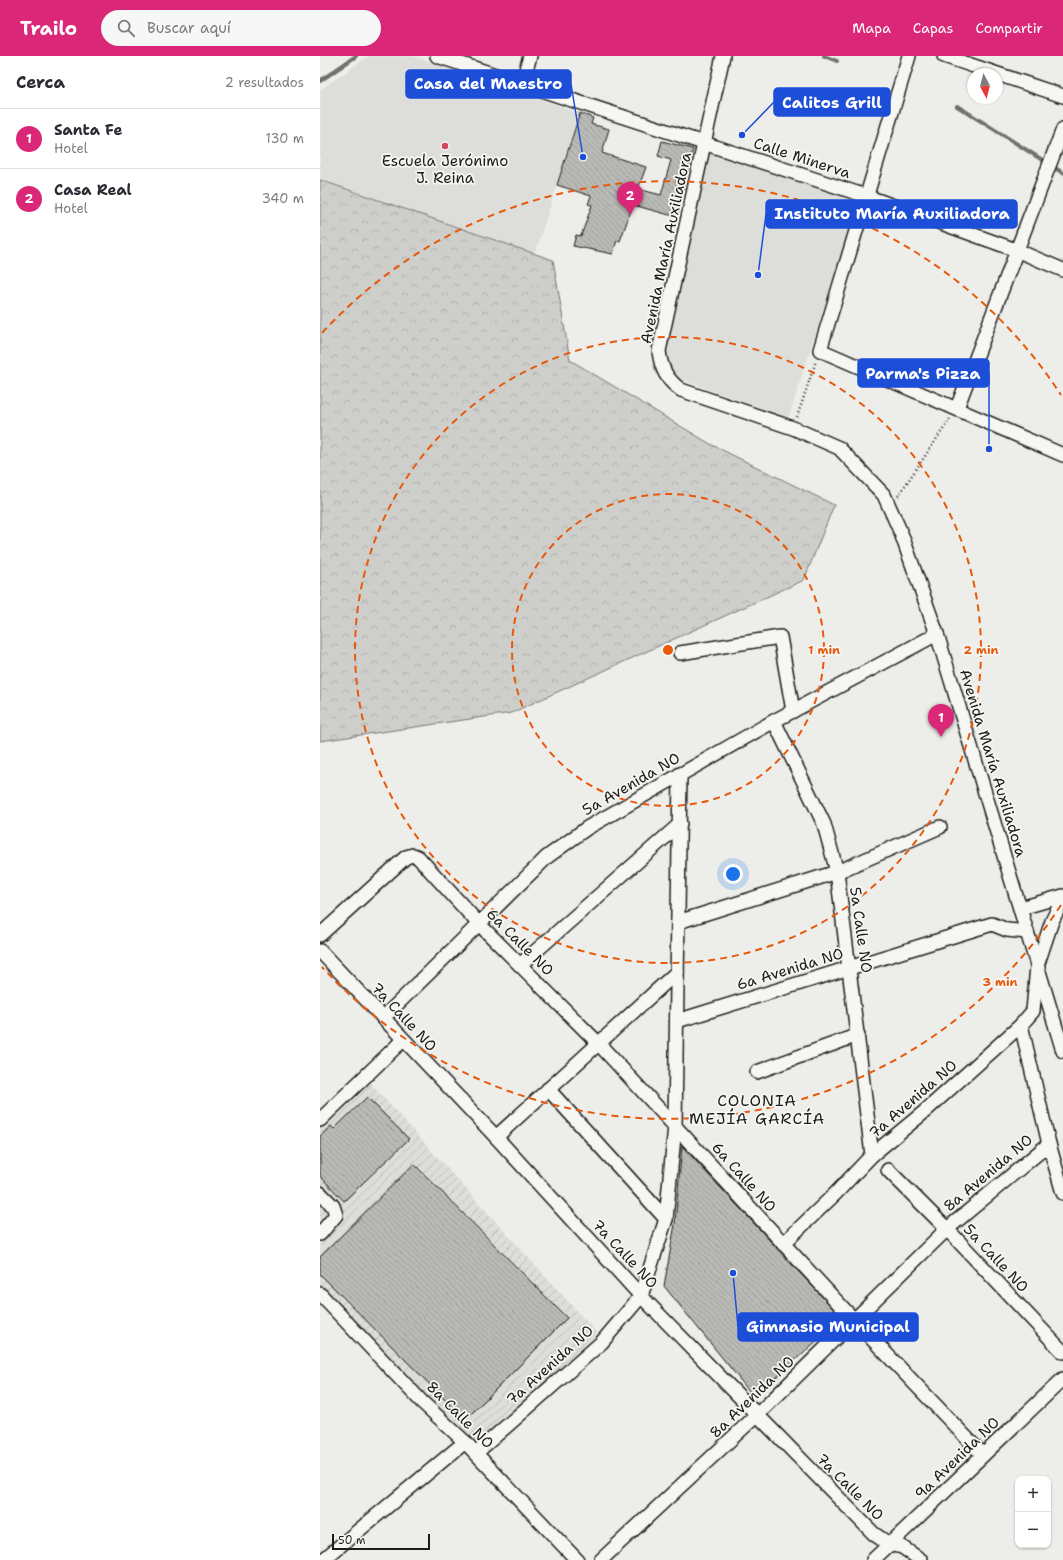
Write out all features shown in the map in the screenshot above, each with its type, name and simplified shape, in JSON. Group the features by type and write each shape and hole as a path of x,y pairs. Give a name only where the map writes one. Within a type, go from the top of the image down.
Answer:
{"street":[{"name":"Calle Minerva","path":"437,56 866,196 1016,250 1063,270"},
{"path":"522,84 530,56"},
{"name":"Avenida María Auxiliadora","path":"723,56 669,302 659,351 660,361 667,378 681,390 793,428 839,448 884,495 901,532 937,634 1063,1051"},
{"path":"909,56 820,350 1063,455"},
{"path":"944,56 1063,96"},
{"path":"957,408 1063,129"},
{"name":"5a Avenida NO","path":"383,1018 547,857 587,828 774,721 937,634"},
{"path":"680,653 780,637 793,711"},
{"name":"5a Calle NO","path":"774,721 824,824 837,872 850,967 872,1155"},
{"path":"642,1296 666,1219 675,1126 680,774"},
{"path":"520,965 680,824"},
{"path":"678,922 837,872 940,827"},
{"name":"6a Calle NO","path":"320,935 406,857 413,855 418,857 479,924 598,1043 854,1320 983,1455"},
{"path":"1020,908 1063,898"},
{"path":"1037,966 1052,921 1063,898"},
{"name":"6a Avenida NO","path":"677,1021 992,924 1007,930 1027,932"},
{"name":"7a Calle NO","path":"320,951 496,1137 642,1296 874,1534 889,1544 902,1547 921,1560"},
{"name":"7a Avenida NO","path":"783,1244 836,1193 872,1155 923,1113 1020,1026 1033,1011 1037,966"},
{"path":"496,1137 677,972"},
{"path":"1020,1026 1049,1144 1063,1193"},
{"path":"757,1072 858,1034"},
{"path":"320,1120 403,1040"},
{"path":"548,1089 666,1219"},
{"name":"8a Avenida NO","path":"602,1560 757,1415 947,1229 1049,1144"},
{"name":"5a Calle NO","path":"888,1170 947,1229 1063,1352"},
{"path":"320,1192 333,1206 336,1215 320,1234"},
{"name":"8a Calle NO","path":"320,1294 422,1402 476,1453 576,1560"},
{"name":"7a Avenida NO","path":"476,1453 602,1342 642,1296"},
{"name":"9a Avenida NO","path":"873,1560 1063,1379"},
{"path":"323,1560 465,1442"}],"path":[{"path":"793,428 820,350"},
{"path":"890,508 957,408"}],"shaded area":[{"name":"Escuela Jerónimo J. Reina","path":"369,56 413,56 580,113 535,253 320,180 320,90"},
{"path":"708,153 858,201 788,419 678,378 670,369 667,357 667,348"},
{"path":"363,1075 602,1339 477,1450 320,1291 320,1118"}],"green space":[{"path":"320,180 553,260 570,360 712,445 834,505 804,580 511,713 320,741"}],"building":[{"path":"580,113 593,118 591,124 609,129 602,153 646,167 638,189 661,195 671,160 658,156 662,141 693,149 677,217 633,205 620,241 617,240 613,254 573,246 576,235 581,236 592,205 588,204 591,196 557,185"},
{"path":"367,1097 409,1139 344,1201 320,1176 320,1136 331,1126 334,1129"},
{"path":"682,1146 842,1318 754,1397 664,1286 675,1224"},
{"path":"414,1164 567,1318 465,1420 320,1274 320,1257"}],"waterway":[{"path":"320,81 356,56"},
{"path":"824,56 837,61"},
{"path":"957,106 1063,173"}],"place":[{"name":"Calitos Grill","path":"742,135"},
{"name":"Escuela Jerónimo J. Reina","path":"445,146"},
{"name":"Casa del Maestro","path":"583,157"},
{"name":"Casa Real","path":"630,215"},
{"name":"Instituto María Auxiliadora","path":"758,275"},
{"name":"Parma's Pizza","path":"989,449"},
{"name":"Santa Fe","path":"941,737"},
{"name":"Gimnasio Municipal","path":"733,1273"}],"district":[{"name":"COLONIA MEJÍA GARCÍA","path":"757,1109"}]}
